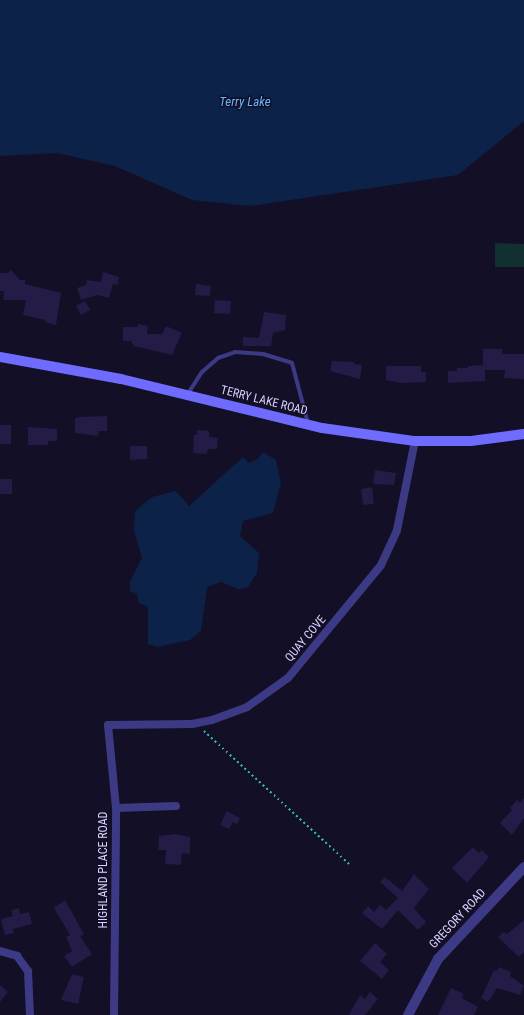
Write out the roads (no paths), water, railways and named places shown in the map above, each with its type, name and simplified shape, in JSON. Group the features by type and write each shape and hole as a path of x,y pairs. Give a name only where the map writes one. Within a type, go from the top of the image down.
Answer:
{"main road":[{"name":"TERRY LAKE ROAD","path":"0,357 121,379 309,425 415,441 471,441 524,434"}],"street":[{"name":"QUAY COVE","path":"108,724 199,722 230,714 247,707 288,678 381,565 397,530 415,441"},
{"name":"HIGHLAND PLACE ROAD","path":"108,724 116,808 114,1015"},
{"path":"116,808 176,806"},
{"name":"GREGORY ROAD","path":"408,1015 438,959 524,867"},
{"path":"0,950 11,953 22,961 28,971 30,982 30,1015"}],"lane":[{"path":"187,395 202,372 218,358 235,352 279,358 292,363 309,425"}],"water":[{"name":"Terry Lake","path":"0,0 524,0 524,121 458,175 250,206 192,200 115,166 57,153 0,156"},
{"path":"263,452 276,460 281,483 273,513 243,521 240,536 259,553 257,573 248,587 239,589 221,582 207,587 201,631 190,640 157,647 148,644 148,607 139,603 137,594 130,591 130,582 142,558 134,531 135,511 152,497 176,491 189,506 243,457 249,463 258,459"}]}
